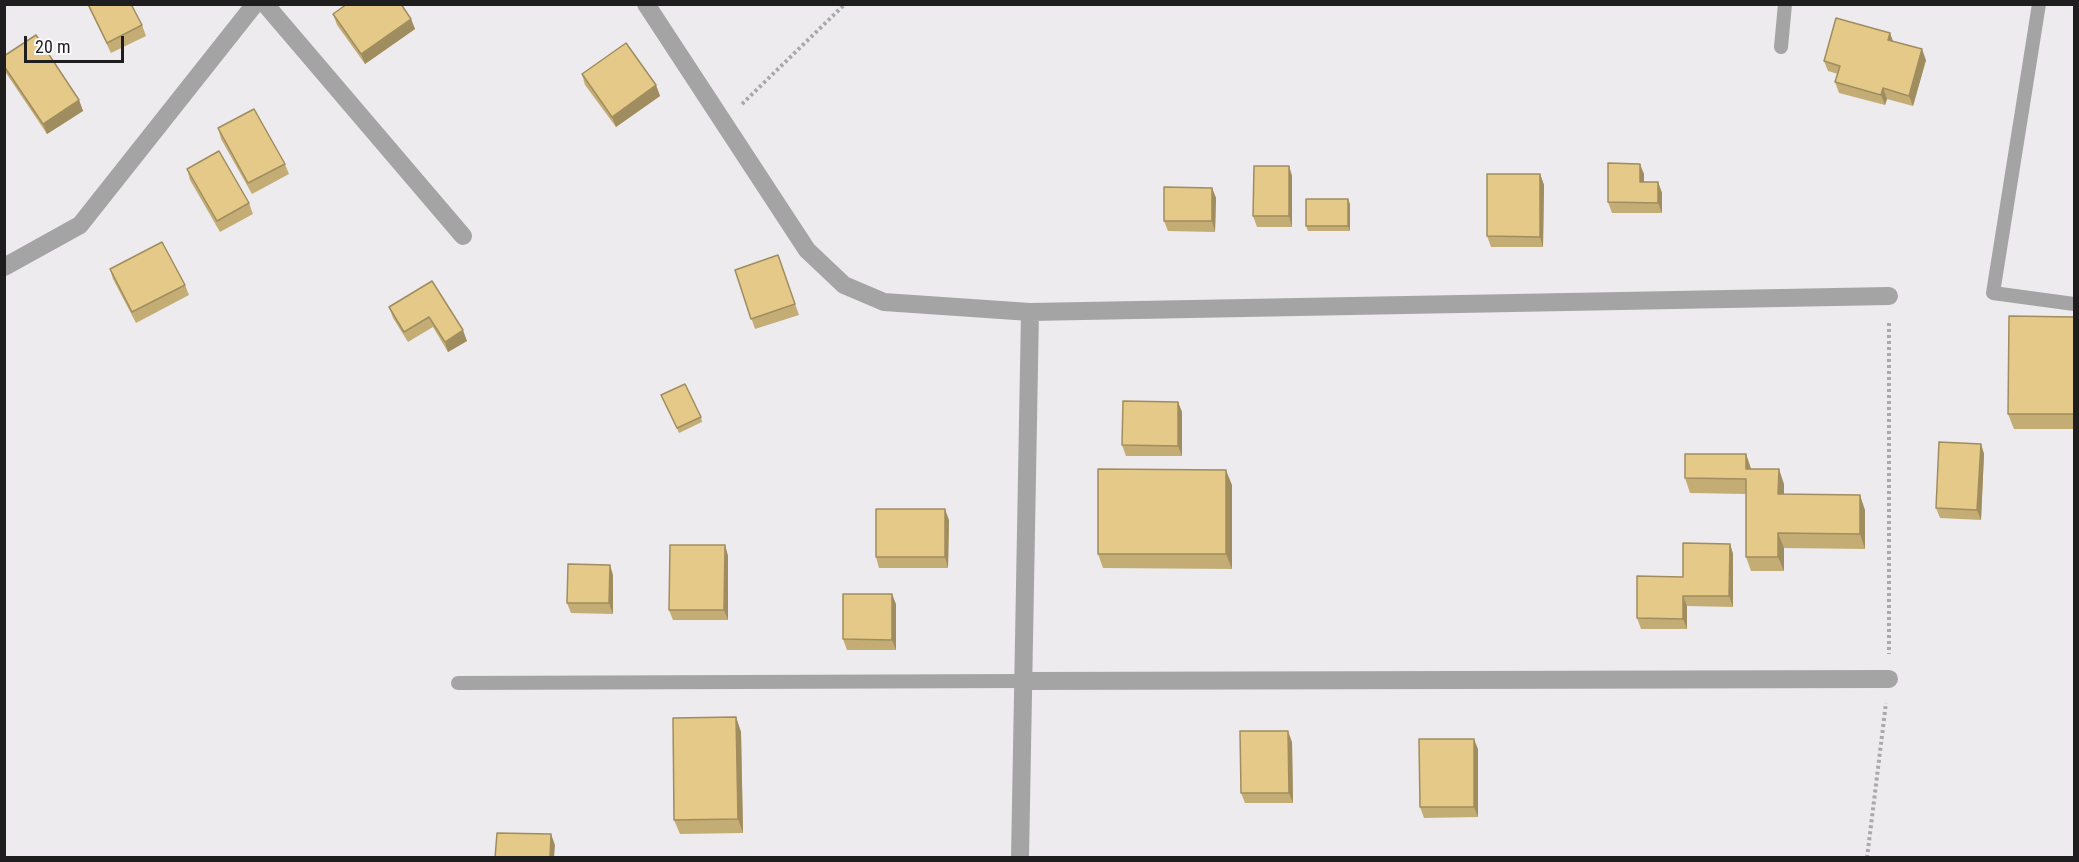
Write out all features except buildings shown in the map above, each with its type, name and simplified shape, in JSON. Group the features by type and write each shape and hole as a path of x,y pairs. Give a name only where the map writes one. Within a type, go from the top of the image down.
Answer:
{"street":[{"path":"4,267 80,225 255,4"},
{"path":"265,4 463,236"},
{"path":"646,4 807,250 844,285 884,302 1030,312 1889,296"},
{"path":"1020,858 1030,312"},
{"path":"1023,681 1889,679"}],"lane":[{"path":"1781,47 1785,4"},
{"path":"2039,4 1993,293 2074,304"},
{"path":"458,683 1023,681"}],"path":[{"path":"723,123 845,4"},
{"path":"1867,858 1889,679 1889,296"}]}
